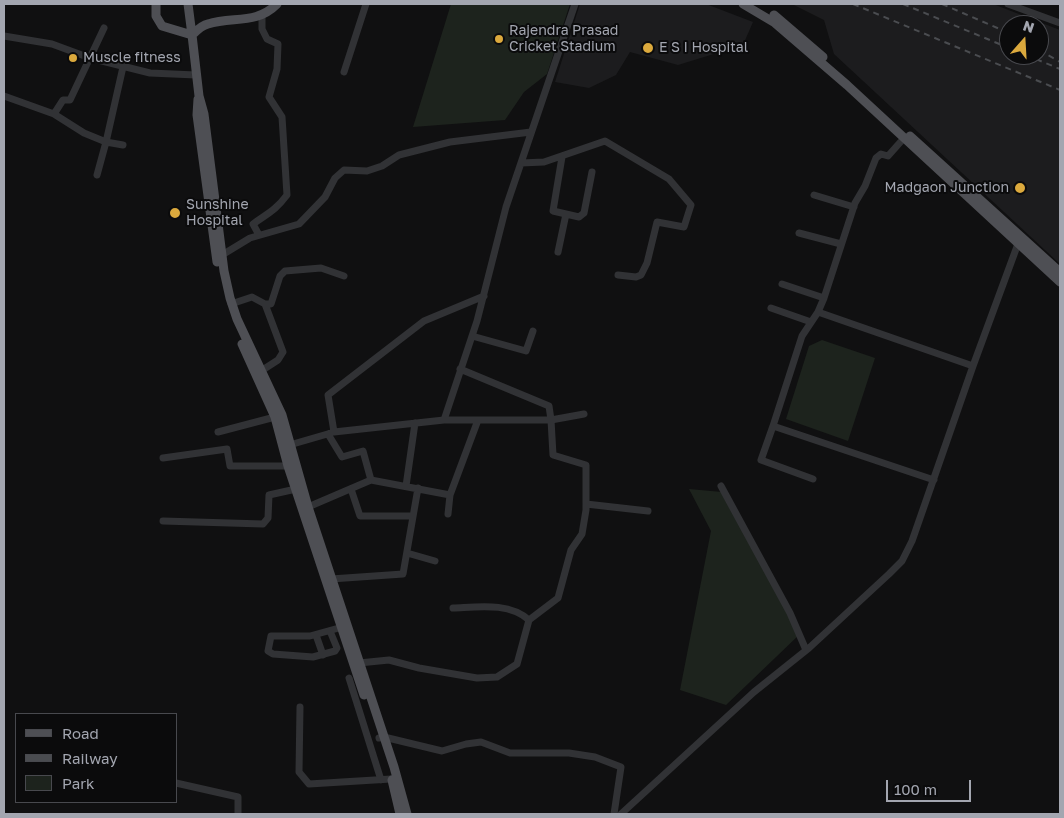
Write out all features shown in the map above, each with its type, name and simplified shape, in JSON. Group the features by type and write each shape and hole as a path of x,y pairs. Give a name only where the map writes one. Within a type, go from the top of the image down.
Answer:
{"main road":[{"path":"156,4 156,16 162,26 192,35"},
{"path":"188,4 199,96 197,115 231,304 282,415 288,466 344,626 360,663 400,814"},
{"path":"192,35 206,24 266,14 277,4"},
{"path":"743,4 775,22 847,85 1019,241 1060,282"},
{"path":"754,4 778,17 805,40 998,222"},
{"path":"213,210 225,305 287,445 331,579 344,626 347,647 381,737 407,814"},
{"path":"1019,241 1060,272"}],"street":[{"path":"344,72 366,4"},
{"path":"444,420 484,296 506,207 520,162 575,4"},
{"path":"1013,5 1060,23"},
{"path":"260,235 253,224 279,206 287,195 282,117 269,97 277,69 278,44 267,39 262,29 262,15"},
{"path":"54,114 63,100 70,100 104,28"},
{"path":"4,36 52,44 90,58 150,74 196,75"},
{"path":"97,175 123,67"},
{"path":"4,96 54,114 84,133 106,142 123,145"},
{"path":"222,255 239,244 260,235 299,224 325,197 335,178 344,170 367,171 382,166 399,155 450,142 530,132"},
{"path":"813,479 761,460 802,336 818,312 824,298 854,207 876,158 881,154 888,156 904,138"},
{"path":"520,162 544,162 605,141 669,179 691,205 684,227 657,222 647,263 641,275 636,277 618,275"},
{"path":"562,157 553,211 579,217 584,213 592,172"},
{"path":"814,194 854,207"},
{"path":"558,252 566,214"},
{"path":"800,233 841,244"},
{"path":"620,814 754,692 806,650 902,561 912,541 1019,241"},
{"path":"231,304 252,297 265,304 271,304 280,276 286,271 321,268 344,276"},
{"path":"782,284 824,298"},
{"path":"371,480 363,451 342,457 331,433 328,395 424,321 484,296"},
{"path":"261,371 278,360 283,352 265,304"},
{"path":"771,308 811,322"},
{"path":"818,312 973,366"},
{"path":"472,336 526,351 533,331"},
{"path":"360,663 389,660 419,668 477,678 497,677 516,664 529,620 558,598 571,550 582,534 586,504 586,465 553,455 549,406 460,369"},
{"path":"287,445 331,433 415,423 444,420 551,420 584,414"},
{"path":"218,432 275,417"},
{"path":"448,514 450,495 478,420"},
{"path":"406,486 415,423"},
{"path":"772,426 934,480"},
{"path":"163,458 227,449 230,466 288,466"},
{"path":"308,507 371,480 450,495"},
{"path":"721,486 790,613 806,650"},
{"path":"331,579 403,574 418,488"},
{"path":"163,521 262,524 268,518 269,495 296,489"},
{"path":"351,489 360,516 414,516"},
{"path":"586,504 648,511"},
{"path":"407,553 435,561"},
{"path":"453,608 499,607 524,616 529,620"},
{"path":"344,626 316,635 271,636 268,651 273,654 313,657 347,647"},
{"path":"330,631 336,650"},
{"path":"316,635 323,655"},
{"path":"349,678 381,780"},
{"path":"300,707 299,772 309,784 392,779"},
{"path":"381,737 442,751 481,742 510,753 569,753 595,758 622,768 614,814"},
{"path":"178,783 238,797 238,814"}],"shaded area":[{"name":"E S I Hospital","path":"580,4 706,4 753,22 743,45 678,65 630,52 616,75 589,88 555,82"},
{"name":"Madgaon Junction","path":"792,4 993,4 1021,15 999,15 999,65 1049,65 1049,26 1060,30 1060,264 834,54 824,20"}],"green space":[{"name":"Rajendra Prasad Cricket Stadium","path":"451,4 570,4 547,74 524,92 505,120 413,127"},
{"path":"822,340 875,358 848,441 786,419 809,346"},
{"path":"689,489 722,492 800,634 726,705 680,690 711,531"}],"railway":[{"path":"853,4 1060,90"},
{"path":"903,4 999,44"},
{"path":"942,4 999,29"},
{"path":"1049,56 1060,62"},
{"path":"1049,64 1060,69"}],"place":[{"name":"Rajendra Prasad Cricket Stadium","path":"499,39"},
{"name":"E S I Hospital","path":"648,48"},
{"name":"Muscle fitness","path":"73,58"},
{"name":"Madgaon Junction","path":"1020,188"},
{"name":"Sunshine Hospital","path":"175,213"}]}
